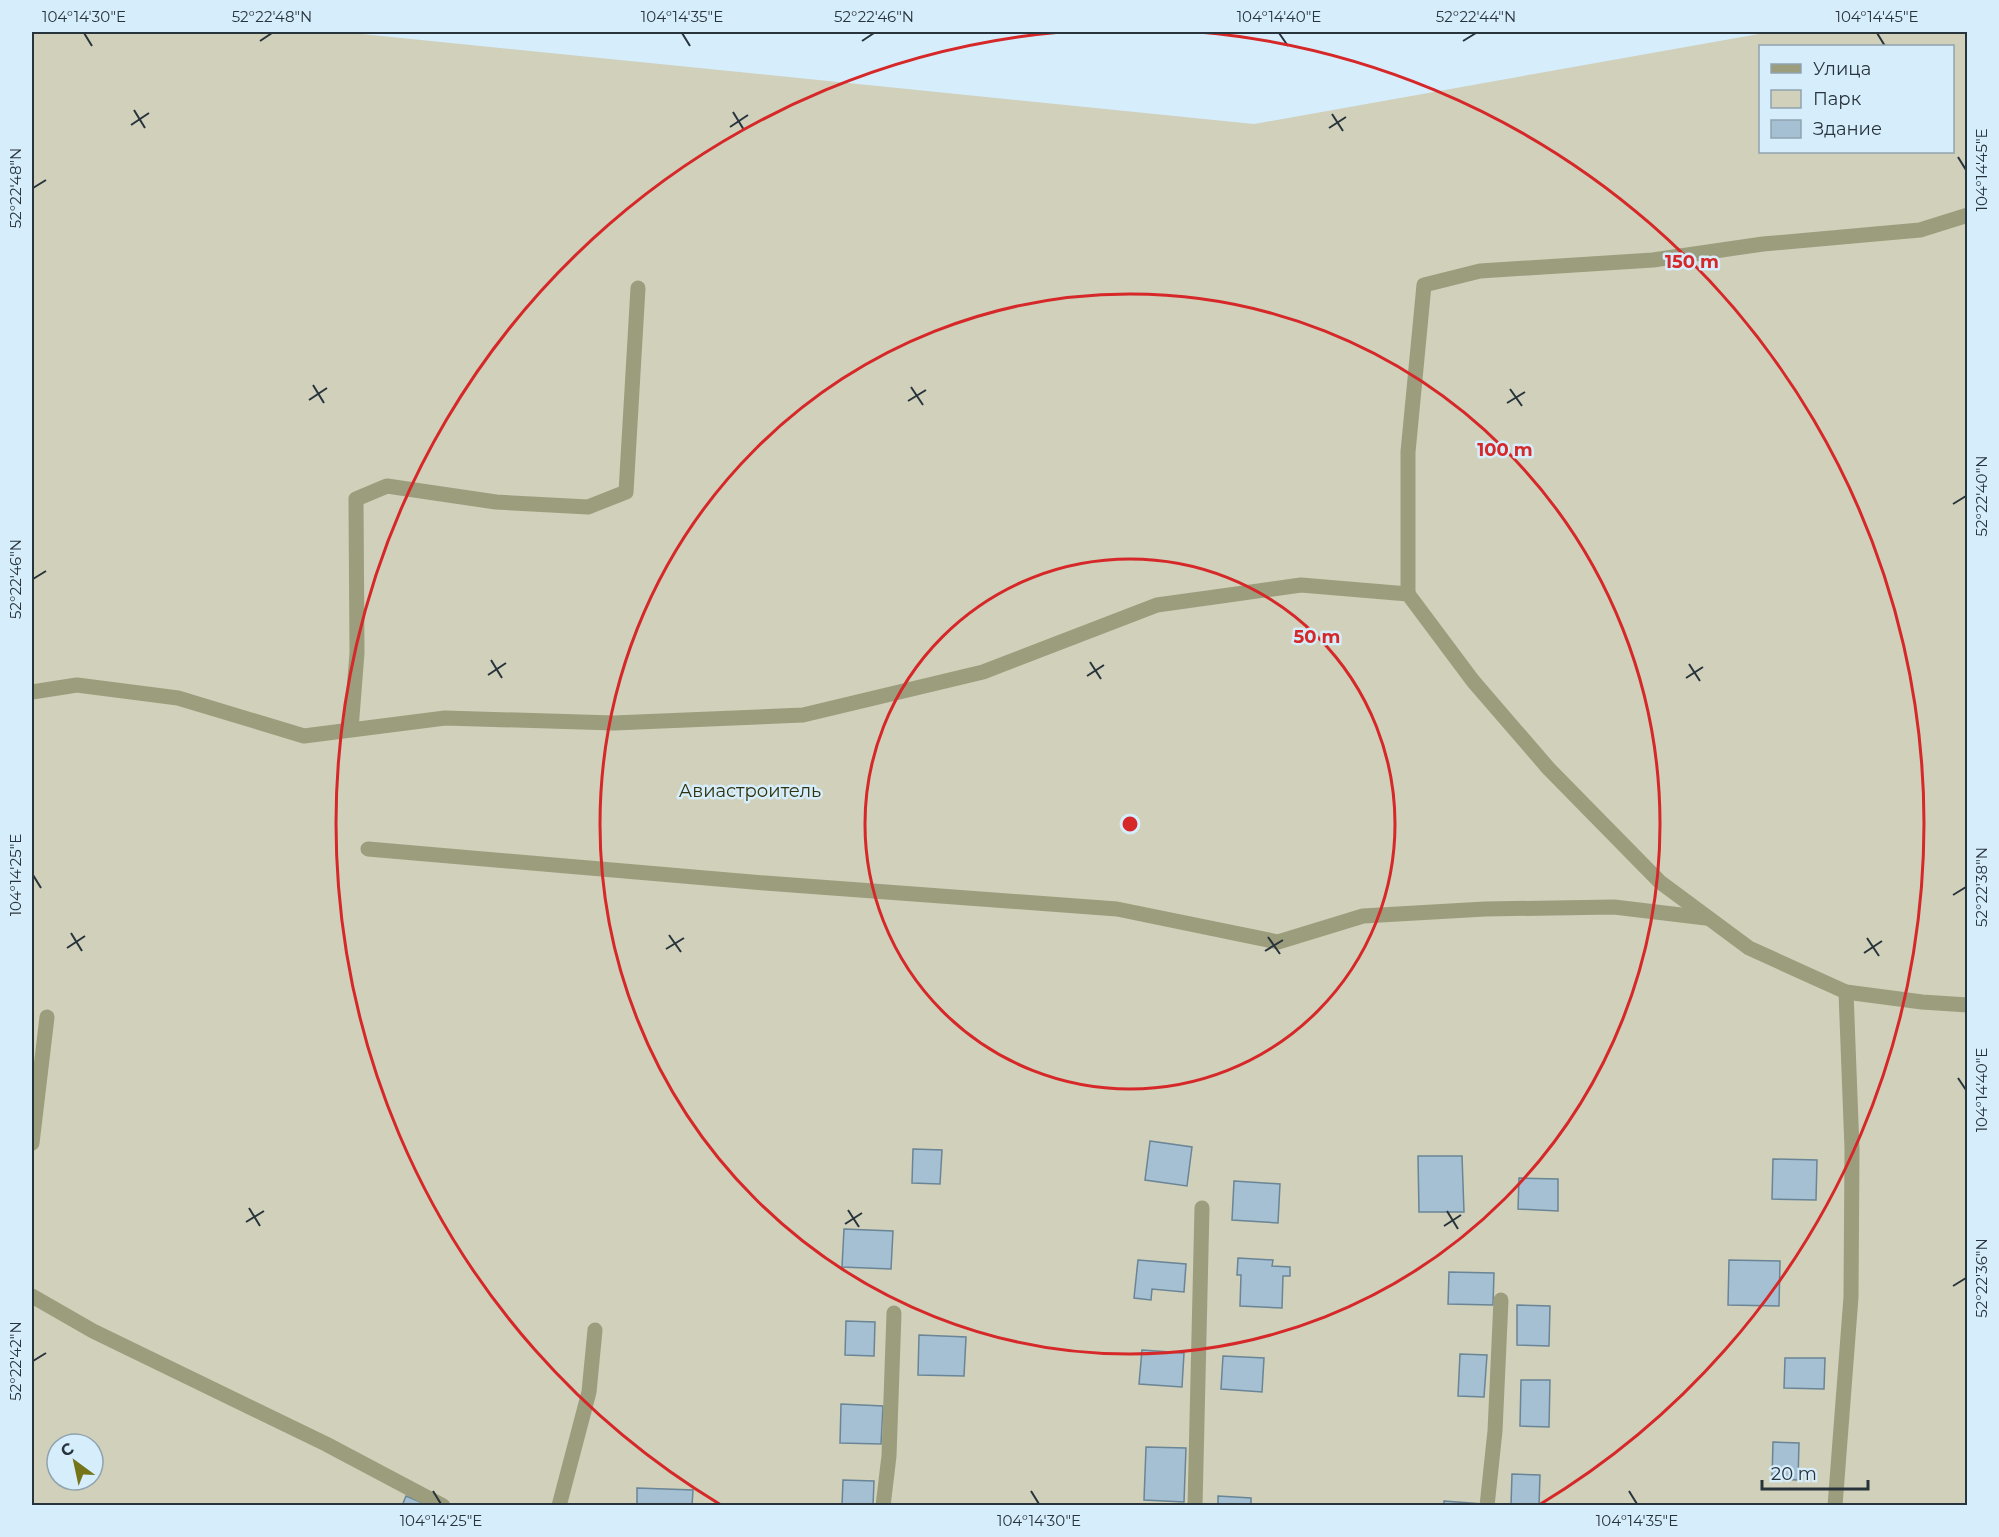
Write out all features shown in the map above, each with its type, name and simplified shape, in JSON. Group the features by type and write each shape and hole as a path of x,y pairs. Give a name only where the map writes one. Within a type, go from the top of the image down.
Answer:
{"street":[{"path":"1968,215 1920,230 1763,244 1653,260 1480,271 1424,285 1408,452 1408,594 1473,681 1550,769 1660,882 1749,948 1846,992 1922,1002 1968,1005"},
{"path":"351,729 357,653 356,499 387,486 496,502 588,507 626,492 638,288"},
{"path":"32,692 77,685 178,698 304,736 445,718 614,723 803,715 983,672 1157,605 1301,585 1408,594"},
{"path":"368,849 777,884 1117,909 1278,942 1363,916 1473,909 1614,907 1709,918"},
{"path":"1835,1506 1851,1297 1852,1149 1846,992"},
{"path":"32,1143 48,1017"},
{"path":"1195,1506 1202,1208"},
{"path":"32,1296 93,1331 326,1444 443,1506"},
{"path":"1487,1506 1495,1431 1501,1300"},
{"path":"883,1506 889,1456 894,1313"},
{"path":"558,1506 589,1392 595,1330"}],"green space":[{"name":"Авиастроитель","path":"32,32 342,32 1254,124 1770,32 1967,32 1967,1505 32,1505"}],"building":[{"path":"1150,1141 1192,1147 1187,1186 1145,1180"},
{"path":"913,1149 942,1150 940,1184 912,1183"},
{"path":"1418,1156 1462,1156 1464,1212 1419,1212"},
{"path":"1773,1159 1817,1160 1816,1200 1772,1199"},
{"path":"1519,1178 1558,1179 1558,1211 1518,1209"},
{"path":"1234,1181 1280,1184 1278,1223 1232,1220"},
{"path":"844,1229 893,1231 891,1269 842,1267"},
{"path":"1238,1258 1273,1260 1272,1266 1290,1267 1290,1276 1283,1276 1282,1308 1240,1306 1241,1275 1237,1275"},
{"path":"1138,1260 1186,1264 1184,1292 1152,1289 1151,1300 1134,1298"},
{"path":"1729,1260 1780,1261 1779,1306 1728,1305"},
{"path":"1449,1272 1494,1273 1493,1305 1448,1304"},
{"path":"1517,1305 1550,1306 1549,1346 1517,1345"},
{"path":"846,1321 875,1322 874,1356 845,1355"},
{"path":"919,1335 966,1337 964,1376 918,1375"},
{"path":"1142,1350 1184,1353 1182,1387 1139,1384"},
{"path":"1460,1354 1487,1355 1484,1397 1458,1396"},
{"path":"1223,1356 1264,1358 1262,1392 1221,1389"},
{"path":"1785,1358 1825,1358 1824,1389 1784,1388"},
{"path":"1521,1380 1550,1380 1549,1427 1520,1426"},
{"path":"841,1404 883,1406 881,1444 840,1443"},
{"path":"1773,1442 1799,1443 1798,1480 1772,1479"},
{"path":"1146,1447 1186,1448 1184,1502 1144,1500"},
{"path":"1512,1474 1540,1475 1539,1506 1511,1506"},
{"path":"843,1480 874,1481 873,1506 842,1506"},
{"path":"637,1488 693,1490 692,1506 637,1506"},
{"path":"406,1496 430,1506 402,1506"},
{"path":"1218,1496 1251,1498 1251,1506 1218,1506"},
{"path":"1444,1501 1483,1504 1483,1506 1444,1506"}]}
